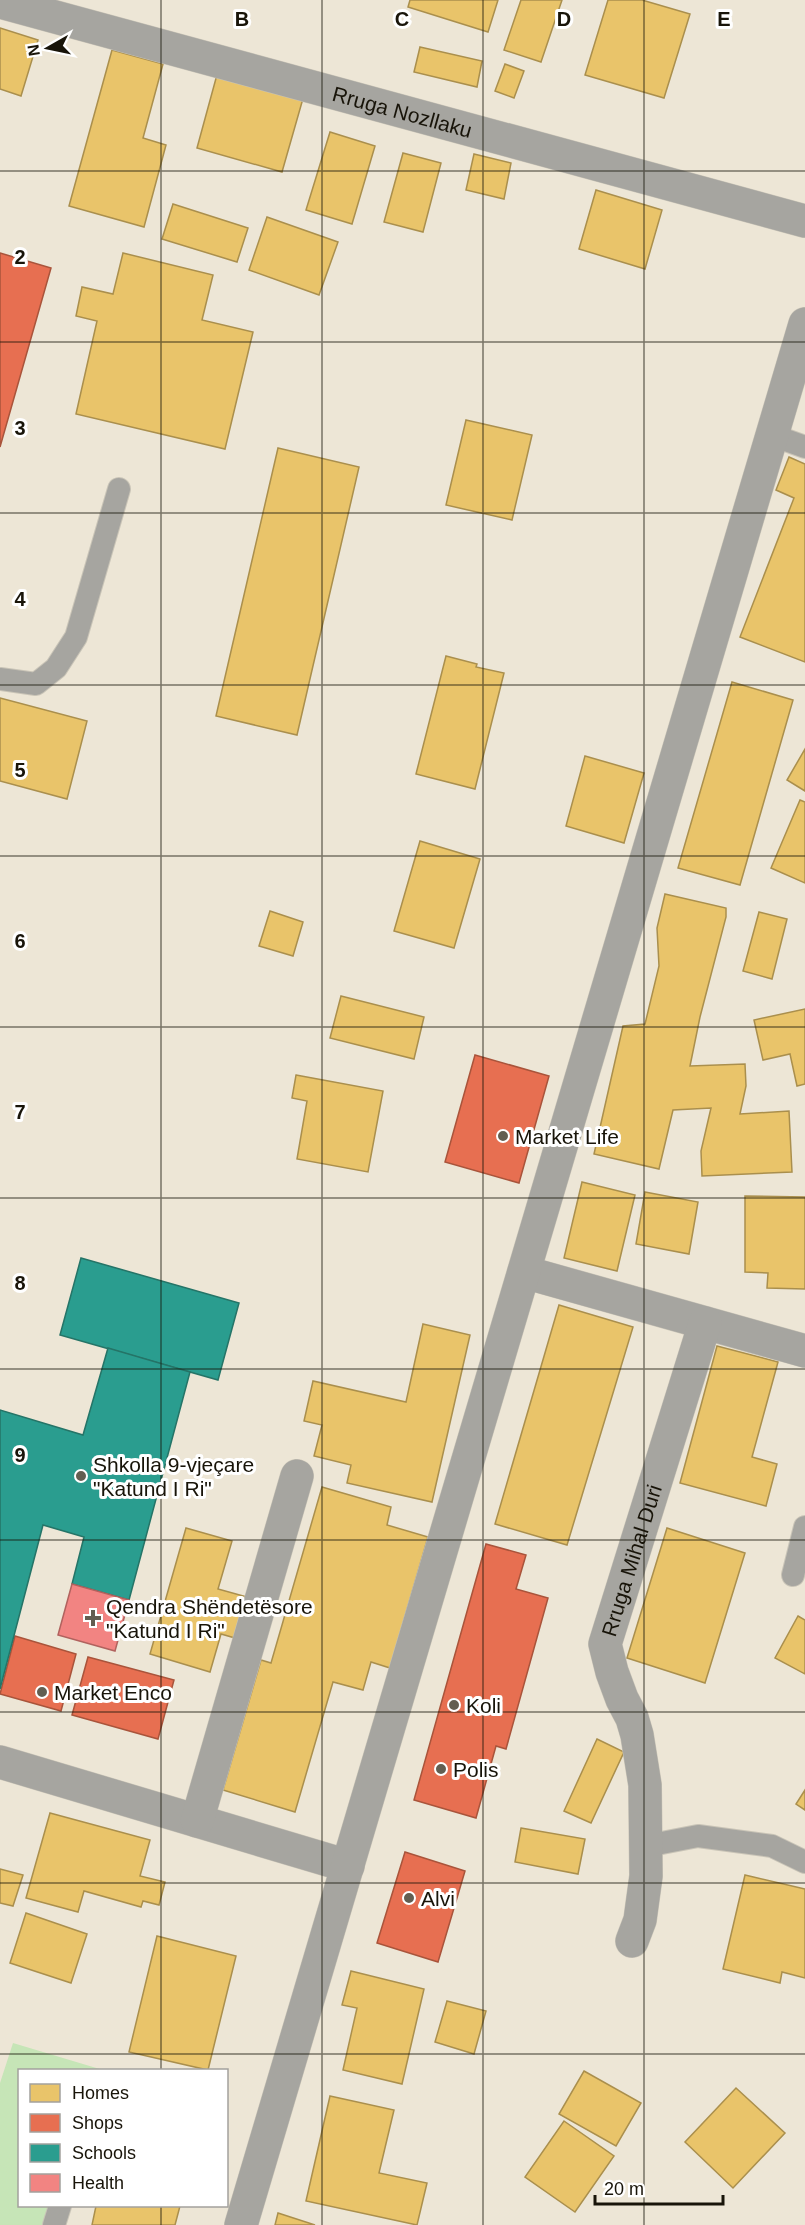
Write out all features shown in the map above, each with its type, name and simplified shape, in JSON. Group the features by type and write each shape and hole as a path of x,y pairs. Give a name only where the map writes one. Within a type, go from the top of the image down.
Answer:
{"street":[{"name":"Rruga Nozllaku","path":"0,2 805,221"},
{"path":"241,2225 805,324"},
{"path":"524,1272 805,1351"},
{"name":"Rruga Mihal Duri","path":"632,1941 640,1920 646,1876 645,1785 637,1735 612,1672 605,1644 705,1323"},
{"path":"197,1821 297,1476"},
{"path":"0,1762 348,1866"}],"lane":[{"path":"772,435 805,447"},
{"path":"0,678 36,684 56,668 76,637 119,489"},
{"path":"793,1575 805,1527"},
{"path":"646,1846 698,1836 772,1846 805,1862"},
{"path":"54,2225 59,2207"}],"green space":[{"path":"13,2043 100,2069 18,2069 18,2207 60,2207 54,2225 0,2225 0,2083"}],"building: Homes":[{"path":"410,0 498,0 488,32 408,7"},
{"path":"521,0 562,0 541,62 504,50"},
{"path":"608,0 642,0 690,14 664,98 585,75"},
{"path":"0,28 38,40 21,96 0,89"},
{"path":"420,47 482,61 477,87 414,72"},
{"path":"112,50 163,64 143,138 166,145 144,227 69,206"},
{"path":"505,64 524,71 514,98 495,91"},
{"path":"218,71 304,95 282,172 197,148"},
{"path":"330,132 375,146 352,224 306,210"},
{"path":"403,153 441,163 423,232 384,222"},
{"path":"474,154 511,163 504,199 466,190"},
{"path":"596,190 662,210 645,269 579,249"},
{"path":"173,204 248,228 237,262 162,239"},
{"path":"267,217 338,242 319,295 249,270"},
{"path":"123,253 213,275 202,320 253,332 225,449 76,414 97,321 76,316 82,287 113,294"},
{"path":"466,420 532,435 512,520 446,505"},
{"path":"278,448 359,467 297,735 216,716"},
{"path":"789,457 805,464 805,662 740,637 794,498 776,490"},
{"path":"446,656 477,664 476,667 504,673 475,789 416,774"},
{"path":"732,682 793,700 740,885 678,868"},
{"path":"0,698 87,721 67,799 0,781"},
{"path":"805,749 805,791 787,780"},
{"path":"585,756 644,773 624,843 566,826"},
{"path":"800,800 805,802 805,883 771,868"},
{"path":"420,841 480,859 454,948 394,931"},
{"path":"665,894 726,908 726,917 690,1066 745,1064 746,1086 740,1114 789,1111 792,1172 702,1176 701,1151 711,1108 673,1110 659,1169 594,1154 623,1026 645,1024 659,966 657,928"},
{"path":"270,911 303,922 293,956 259,946"},
{"path":"759,912 787,919 772,979 743,971"},
{"path":"341,996 424,1017 414,1059 330,1038"},
{"path":"805,1009 805,1084 797,1086 790,1054 763,1060 754,1020"},
{"path":"296,1075 383,1091 368,1172 297,1159 307,1101 292,1098"},
{"path":"582,1182 635,1195 617,1271 564,1258"},
{"path":"645,1192 698,1202 689,1254 636,1244"},
{"path":"745,1196 805,1197 805,1289 767,1288 768,1273 745,1272"},
{"path":"559,1305 633,1327 567,1545 495,1524"},
{"path":"423,1324 470,1335 432,1502 347,1483 351,1465 314,1456 322,1425 304,1421 313,1381 406,1402"},
{"path":"717,1346 778,1362 752,1457 777,1464 766,1506 680,1483"},
{"path":"322,1487 391,1507 387,1525 428,1537 390,1668 371,1662 363,1690 333,1682 295,1812 223,1790 261,1660 271,1663"},
{"path":"186,1528 232,1541 218,1589 247,1597 235,1638 221,1634 210,1672 150,1654"},
{"path":"667,1528 745,1553 705,1683 627,1658"},
{"path":"798,1616 805,1620 805,1674 775,1658"},
{"path":"597,1739 624,1752 591,1823 564,1811"},
{"path":"805,1790 805,1810 796,1804"},
{"path":"50,1813 150,1840 140,1876 165,1882 159,1905 143,1901 141,1907 84,1891 78,1912 26,1898"},
{"path":"521,1828 585,1839 578,1874 515,1862"},
{"path":"0,1869 23,1875 13,1906 0,1903"},
{"path":"745,1875 805,1889 805,1978 782,1972 780,1983 723,1969"},
{"path":"26,1913 87,1934 71,1983 10,1963"},
{"path":"157,1936 236,1956 208,2069 129,2052"},
{"path":"351,1971 424,1989 402,2084 343,2070 357,2008 342,2005"},
{"path":"447,2001 486,2011 474,2054 435,2042"},
{"path":"584,2071 641,2103 616,2146 559,2114"},
{"path":"736,2088 785,2133 733,2188 685,2142"},
{"path":"330,2096 394,2110 379,2173 427,2183 417,2225 306,2201"},
{"path":"564,2121 614,2156 575,2212 525,2177"},
{"path":"96,2207 180,2207 175,2225 92,2225"},
{"path":"278,2213 315,2225 275,2225"}],"building: Shops":[{"path":"0,253 51,268 0,447"},
{"path":"475,1055 549,1076 519,1183 445,1162"},
{"path":"486,1544 526,1555 516,1589 548,1598 506,1749 496,1746 476,1818 414,1800"},
{"path":"15,1636 76,1654 61,1711 0,1694"},
{"path":"88,1657 174,1680 158,1739 72,1715"},
{"path":"405,1852 465,1871 438,1962 377,1943"}],"building: Schools":[{"path":"81,1258 239,1303 218,1380 60,1335"},
{"path":"108,1348 190,1372 129,1600 72,1584 84,1537 43,1525 0,1689 0,1410 83,1435"}],"building: Health":[{"name":"Qendra Shëndetësore \"Katund I Ri\"","path":"72,1584 129,1600 115,1651 58,1635"}],"place":[{"name":"Market Life","path":"503,1136"},
{"name":"Shkolla 9-vjeçare \"Katund I Ri\"","path":"81,1476"},
{"name":"Qendra Shëndetësore \"Katund I Ri\"","path":"93,1618"},
{"name":"Market Enco","path":"42,1692"},
{"name":"Koli","path":"454,1705"},
{"name":"Polis","path":"441,1769"},
{"name":"Alvi","path":"409,1898"}]}
